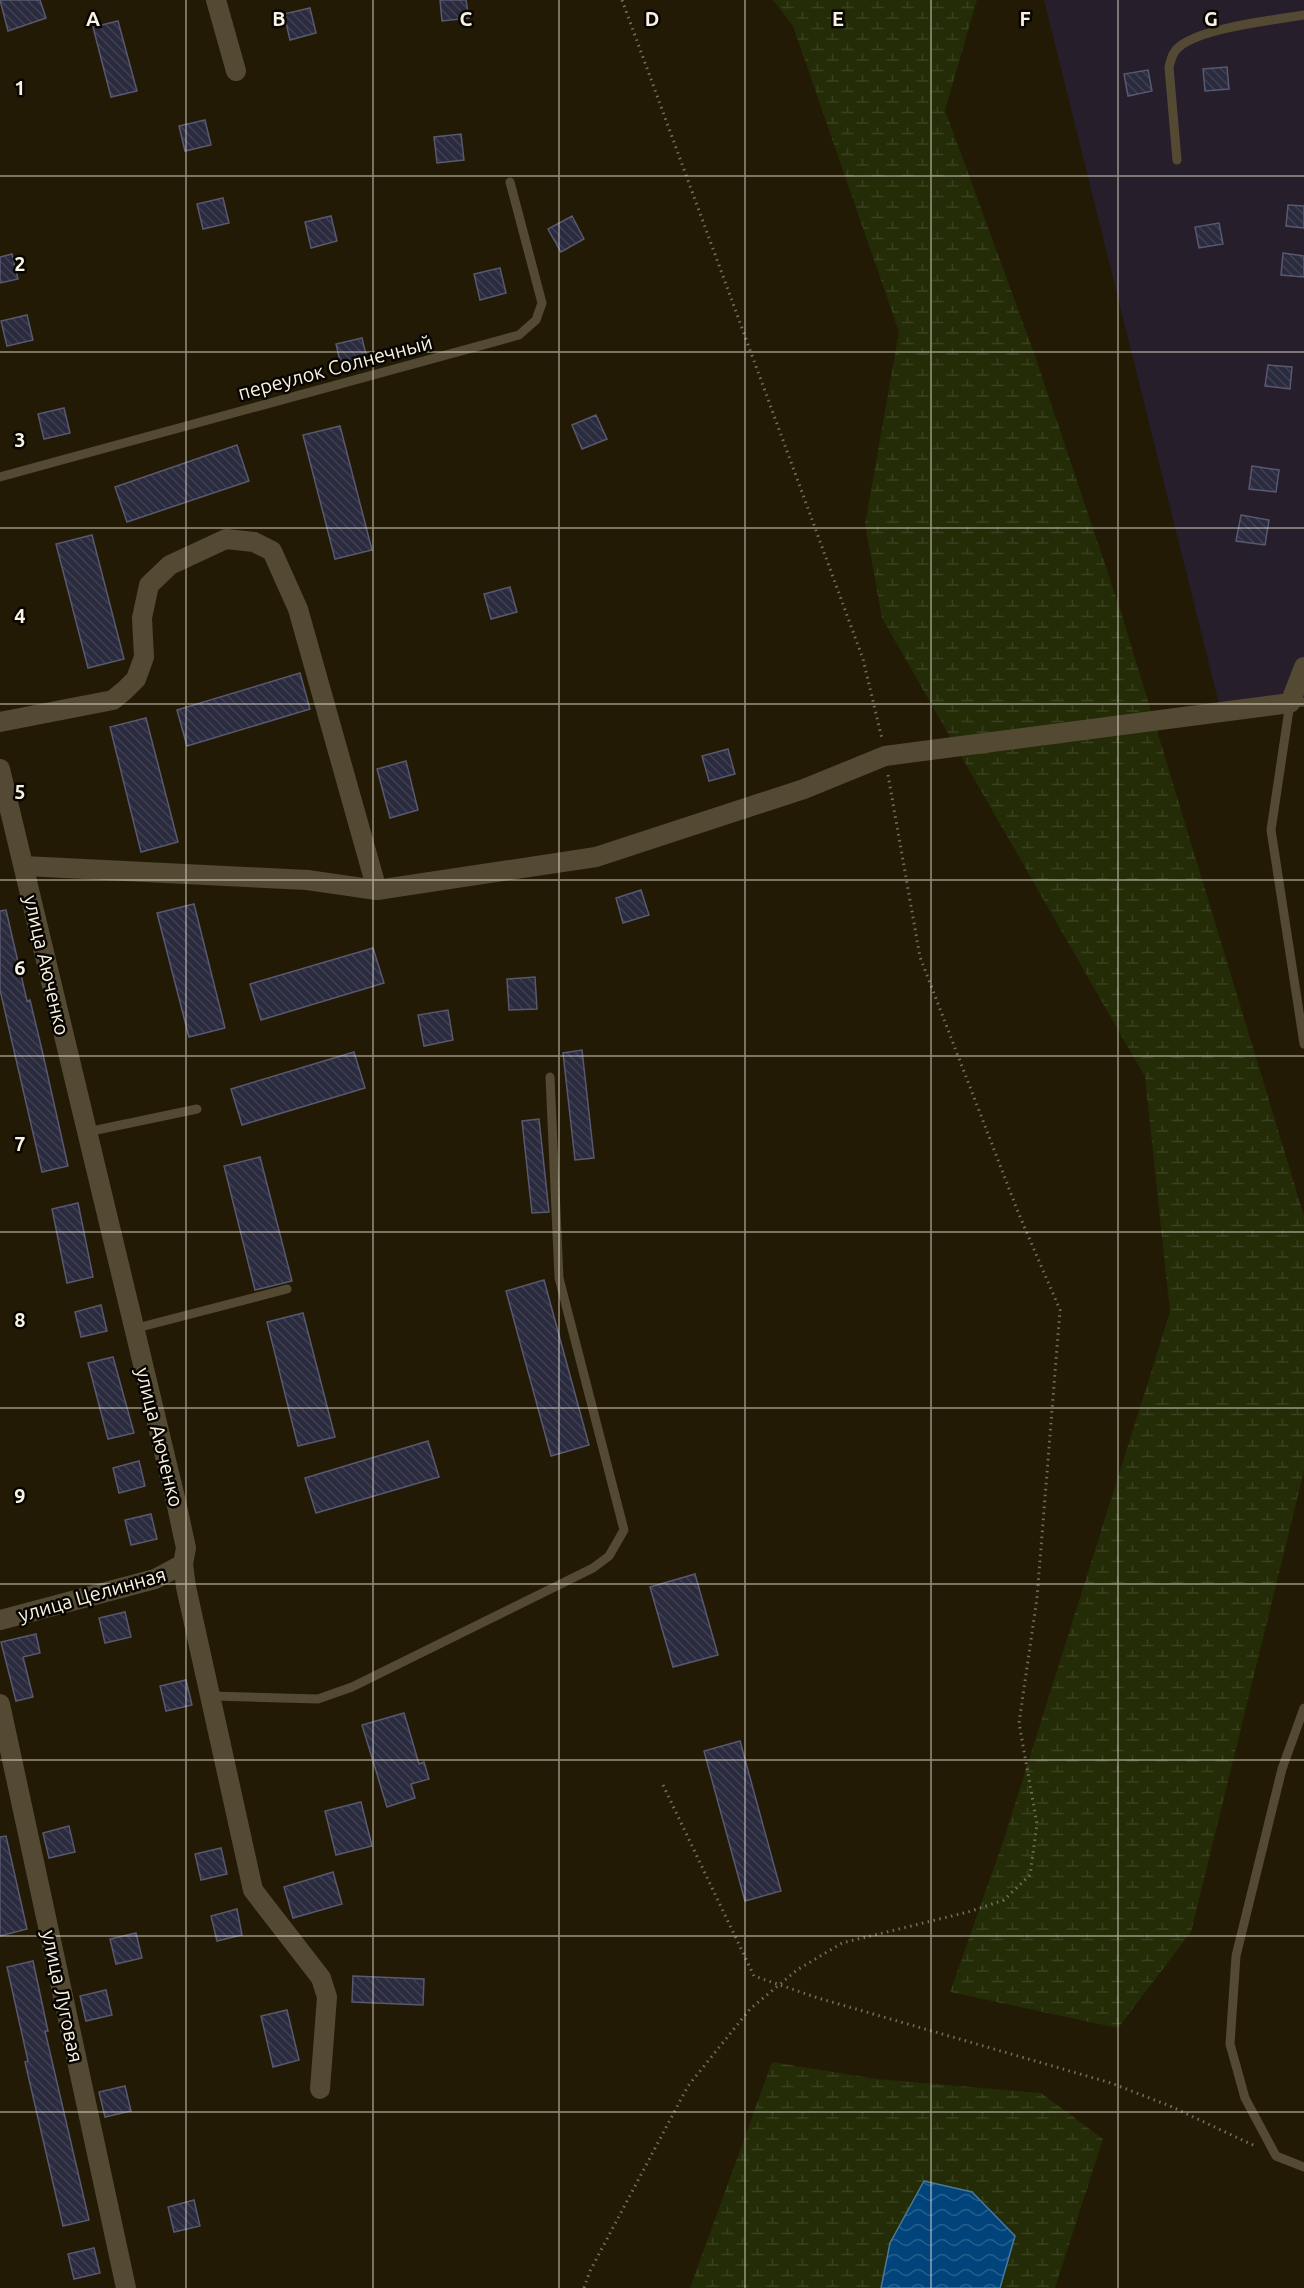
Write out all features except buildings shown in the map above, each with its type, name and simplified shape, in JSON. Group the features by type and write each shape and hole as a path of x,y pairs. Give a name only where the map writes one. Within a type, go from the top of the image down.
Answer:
{"street":[{"path":"216,0 236,71"},
{"path":"0,722 113,700 136,679 144,657 142,618 149,585 170,565 226,539 254,542 272,551 298,609 377,890"},
{"path":"24,866 307,880 377,890 596,857 804,789 885,756 1297,702 1304,667"},
{"name":"улица Аюченко","path":"0,769 184,1538 186,1548 183,1564 253,1890 321,1978 327,1997 320,2089"},
{"name":"улица Целинная","path":"0,1620 155,1580 183,1564"},
{"name":"улица Луговая","path":"0,1704 126,2288"}],"lane":[{"path":"1177,160 1169,67 1172,55 1178,48 1188,41 1237,27 1304,15"},
{"name":"переулок Солнечный","path":"0,477 519,335 536,320 542,303 510,182"},
{"path":"1297,702 1271,830 1304,1044"},
{"path":"212,1696 318,1699 352,1687 592,1568 609,1556 624,1530 559,1278 550,1077"},
{"path":"87,1132 197,1109"},
{"path":"133,1329 286,1289"},
{"path":"1304,1708 1282,1769 1235,1967 1230,2044 1245,2098 1276,2156 1304,2168"}],"path":[{"path":"584,2288 590,2271 688,2086 750,2009 819,1956 842,1943 968,1912 1005,1900 1030,1875 1037,1824 1019,1723 1037,1598 1054,1411 1060,1310 1017,1212 920,957 885,756 863,659 622,0"},
{"path":"663,1785 754,1976 1111,2083 1170,2106 1276,2156"}],"shaded area":[{"path":"1044,0 1304,0 1304,698 1219,704"}],"green space":[{"path":"773,0 977,0 945,110 1034,353 1121,612 1304,1216 1304,1471 1191,1932 1118,2028 950,1992 1004,1839 1170,1312 1145,1077 882,618 865,524 899,332 793,26"},
{"path":"772,2062 877,2079 1041,2093 1103,2139 1055,2288 690,2288"}],"water":[{"path":"924,2181 972,2192 1015,2236 1000,2288 881,2288 890,2243"}]}
